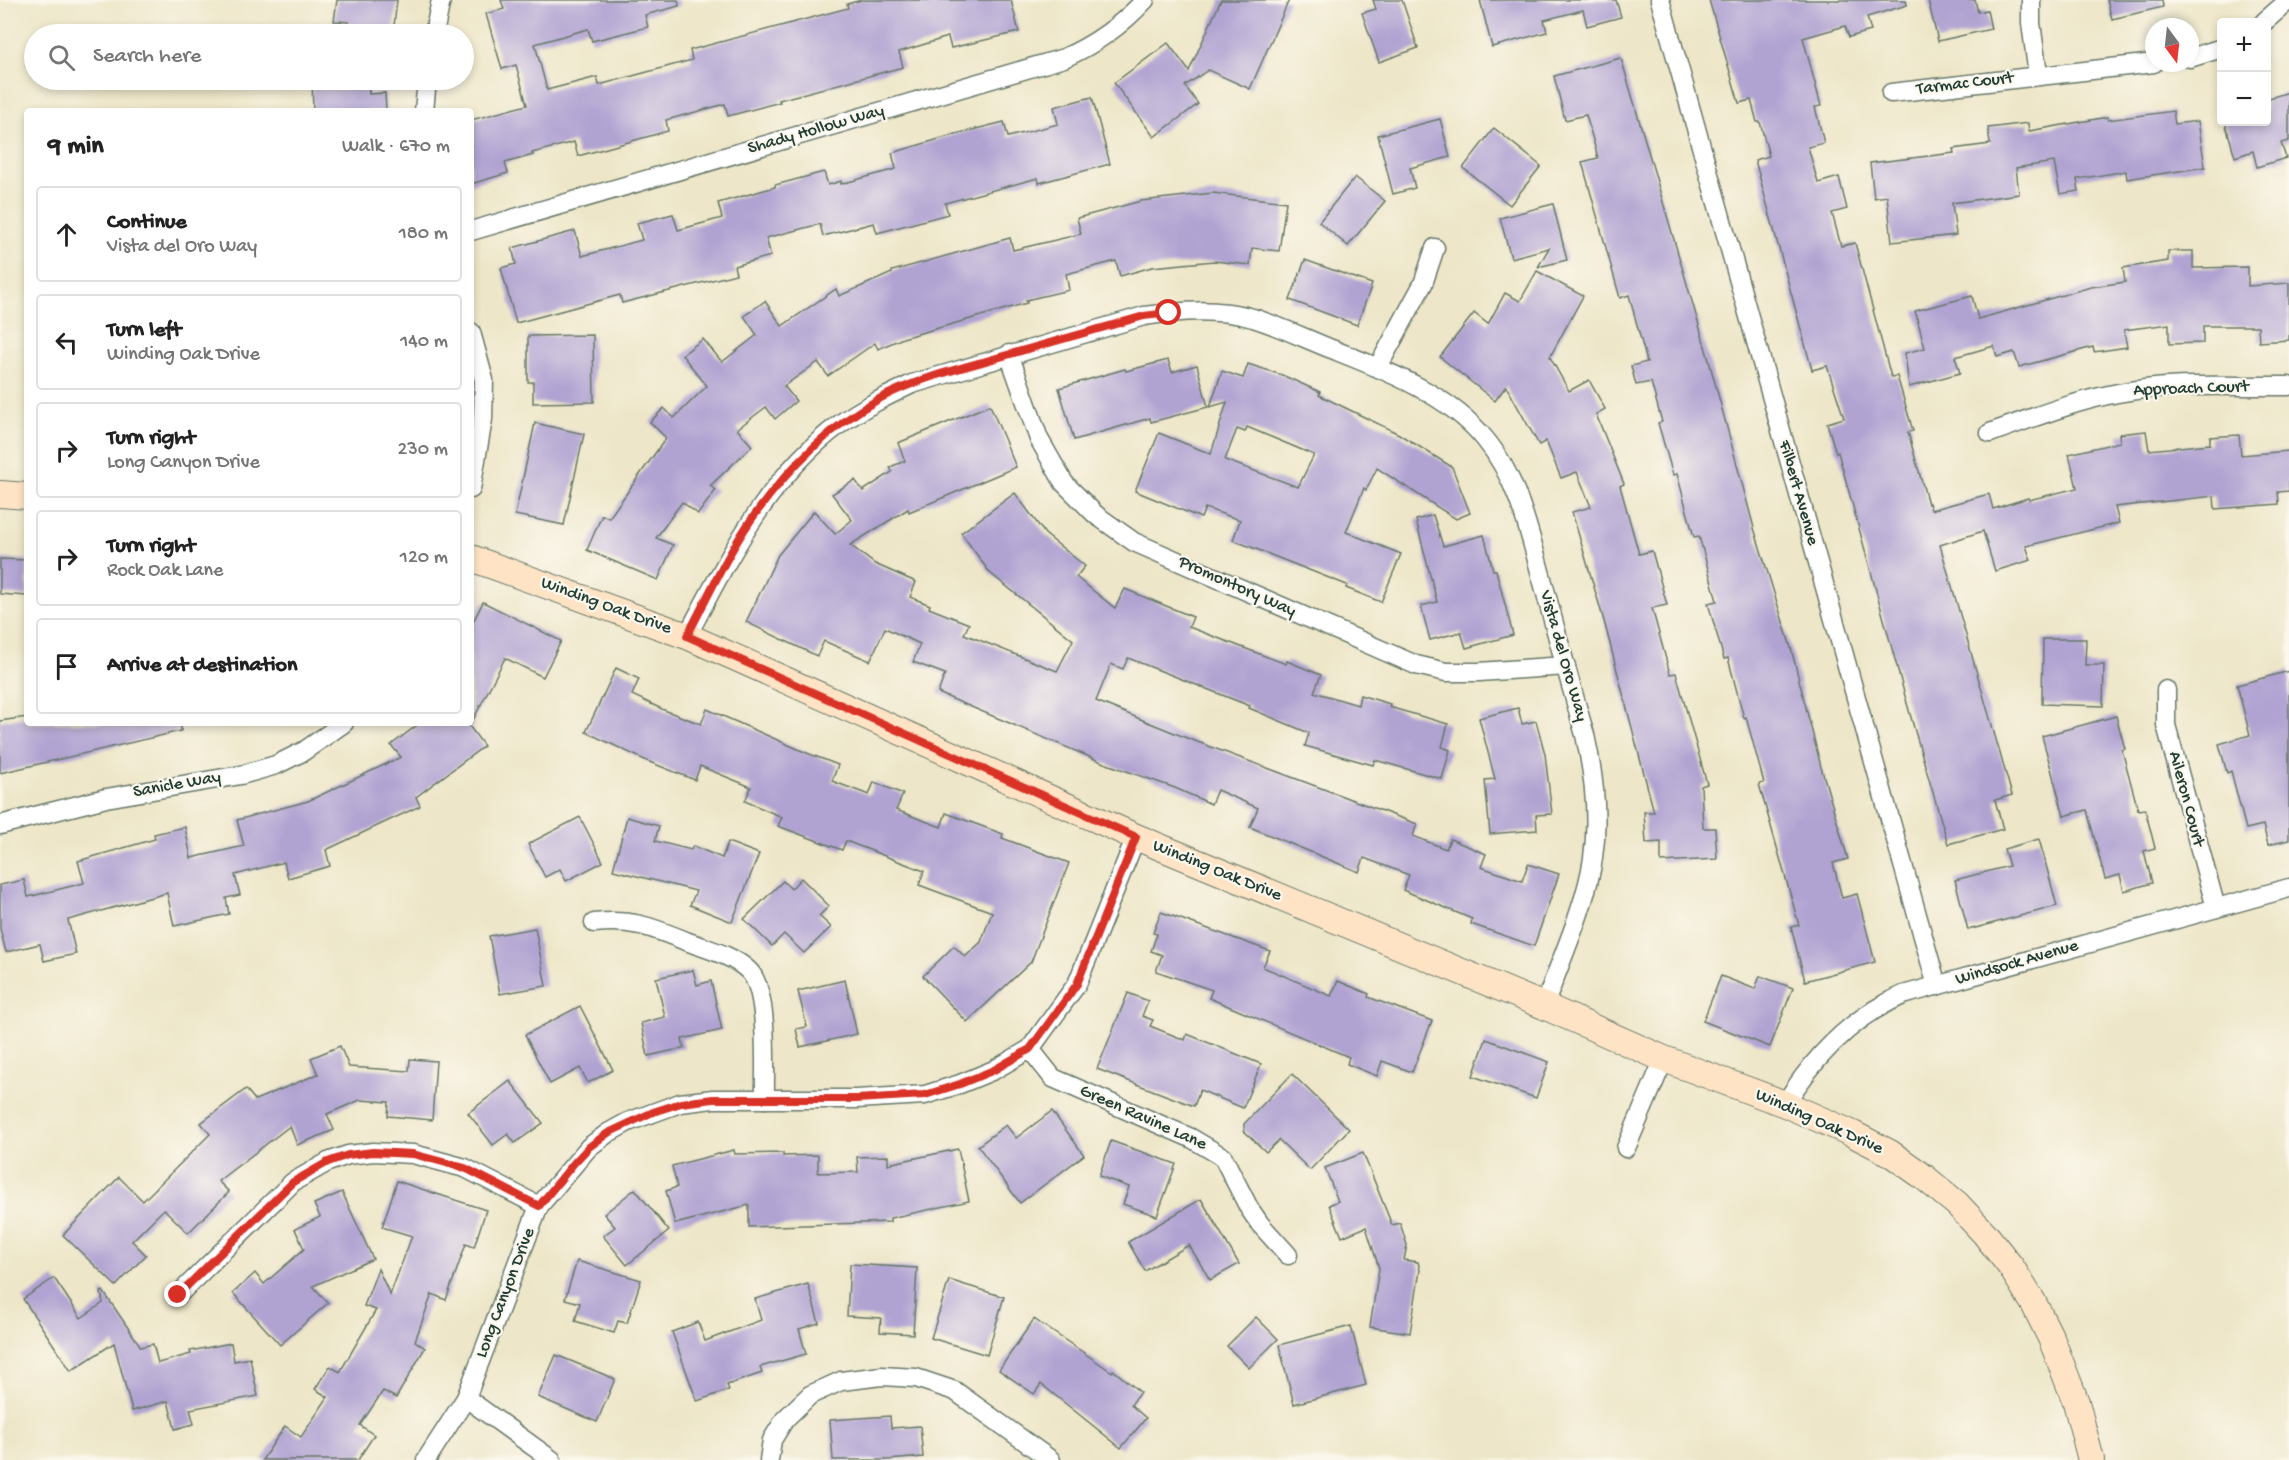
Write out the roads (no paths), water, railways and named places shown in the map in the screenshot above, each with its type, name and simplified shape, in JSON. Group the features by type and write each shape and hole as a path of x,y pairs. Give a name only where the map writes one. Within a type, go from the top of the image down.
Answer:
{"street":[{"path":"436,24 441,0"},
{"name":"Shady Hollow Way","path":"474,230 1064,58 1113,31 1145,0"},
{"name":"Filbert Avenue","path":"1660,0 1937,986"},
{"path":"2031,0 2031,23 2038,75"},
{"path":"2269,18 2289,0"},
{"path":"2199,54 2217,49"},
{"name":"Tarmac Court","path":"1891,93 2145,64"},
{"path":"424,108 426,90"},
{"path":"1378,367 1423,284 1435,248"},
{"name":"Vista del Oro Way","path":"687,636 729,555 751,520 804,456 839,425 880,399 912,384 1144,316 1209,311 1253,318 1378,367 1411,383 1463,417 1485,438 1503,465 1522,510 1566,666 1593,771 1595,818 1593,859 1582,903 1545,1006"},
{"path":"474,343 484,380 483,419 474,472"},
{"name":"Promontory Way","path":"1009,354 1039,439 1064,483 1096,515 1134,542 1416,665 1446,672 1566,666"},
{"name":"Approach Court","path":"1990,433 2080,402 2118,393 2162,387 2289,386"},
{"path":"0,494 24,496"},
{"name":"Winding Oak Drive","path":"474,559 687,636 1136,837 1545,1006 1664,1059 1785,1104 1890,1153 1957,1204 2011,1267 2033,1302 2051,1338 2076,1402 2091,1460"},
{"name":"Aileron Court","path":"2166,690 2166,725 2216,908"},
{"name":"Sanicle Way","path":"0,825 106,798 241,775 276,765 304,751 340,726"},
{"name":"Long Canyon Drive","path":"426,1460 466,1398 539,1206 589,1147 628,1122 681,1103 713,1099 856,1099 925,1095 994,1070 1030,1049 1077,984 1136,837"},
{"name":"Windsock Avenue","path":"1785,1104 1802,1076 1826,1048 1854,1023 1885,1003 1903,995 2289,888"},
{"path":"594,922 615,921 642,924 733,959 750,971 763,1003 765,1099"},
{"name":"Green Ravine Lane","path":"1030,1049 1053,1078 1191,1138 1223,1157 1248,1208 1288,1255"},
{"path":"1626,1148 1664,1059"},
{"path":"178,1295 293,1182 328,1162 348,1155 373,1152 413,1154 465,1168 539,1206"},
{"path":"769,1460 772,1440 785,1419 810,1395 841,1381 882,1376 916,1378 955,1391 1051,1460"},
{"path":"466,1398 552,1460"}]}
